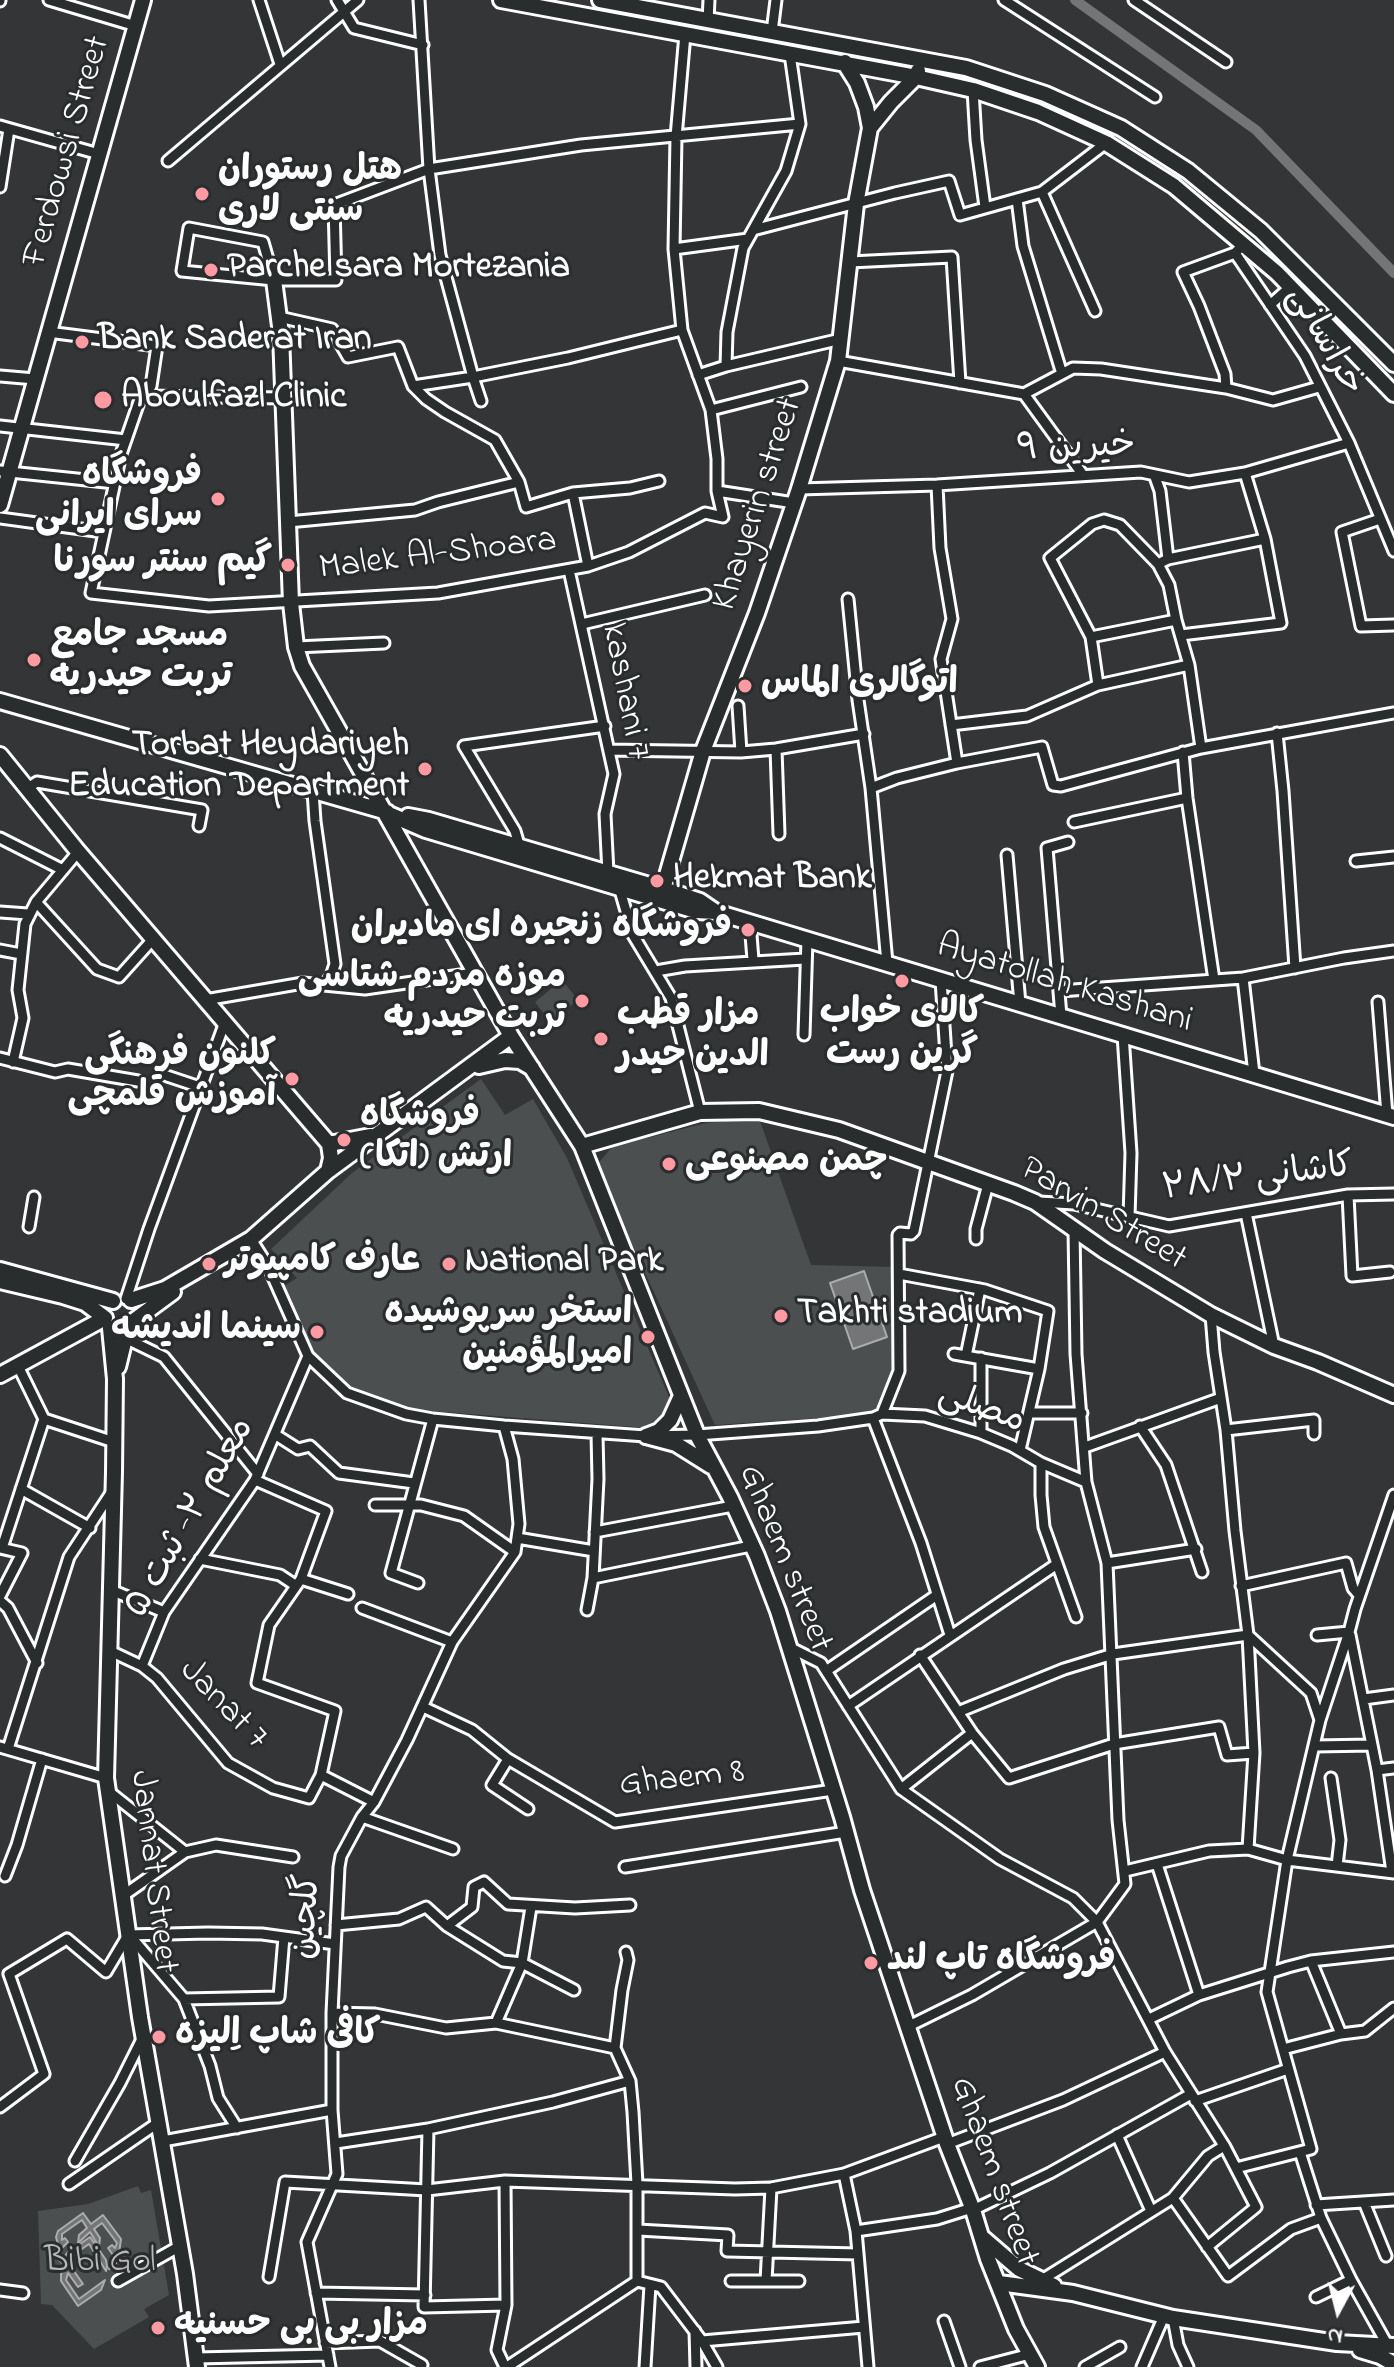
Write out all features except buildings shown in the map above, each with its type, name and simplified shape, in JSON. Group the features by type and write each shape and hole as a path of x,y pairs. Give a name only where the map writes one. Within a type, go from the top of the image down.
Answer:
{"street":[{"path":"49,0 136,26"},
{"name":"Ferdowsi Street","path":"0,505 4,472 21,429 143,0"},
{"path":"259,0 280,64"},
{"path":"337,0 354,28 423,45"},
{"path":"168,161 358,0"},
{"path":"419,0 429,169 440,255 481,401"},
{"path":"501,0 553,5 685,34 916,77 973,90 1038,112 1106,143 1174,186 1240,248 1290,287 1391,384"},
{"path":"600,0 673,7 708,21 966,68 1045,94 1121,128 1188,171 1261,231 1394,364"},
{"path":"708,21 709,0"},
{"path":"772,32 776,0"},
{"path":"1004,0 1155,97"},
{"path":"1134,0 1150,4 1226,62"},
{"path":"685,34 676,137 674,249 682,330 711,410 717,491"},
{"path":"848,45 845,64 857,83 870,128"},
{"path":"726,366 727,332 743,248 786,171 800,124 790,54"},
{"path":"870,128 916,77 921,59"},
{"path":"973,90 985,207"},
{"path":"274,280 263,242 189,228 182,271 274,280 336,280 334,205 429,169 546,150 800,124"},
{"path":"0,187 4,128 99,154"},
{"name":"Khayerin street","path":"663,889 703,751 757,613 838,361 856,204 870,128"},
{"path":"674,249 750,235 949,181 960,215 1042,192 1106,143"},
{"path":"1042,192 1095,311"},
{"path":"1017,199 1023,246 1062,374"},
{"path":"1226,388 1225,374 1183,272 1240,248"},
{"name":"خراسانی","path":"1240,248 1270,305 1305,356 1349,443 1380,519 1392,539 1394,551"},
{"path":"850,262 952,257 960,383"},
{"name":"Ghaem street","path":"274,280 284,398 291,603 296,647 302,666 474,973 582,1146 697,1435 767,1584 862,1890 946,2140 988,2259 1016,2329 1034,2361"},
{"path":"1270,305 1290,287"},
{"path":"279,317 332,329 348,357 398,347 413,386 445,412 495,440 519,482 526,507 573,493 630,488 659,481"},
{"path":"413,386 568,358 682,330"},
{"path":"0,518 103,532 126,440 139,402 151,386 157,346 48,332"},
{"path":"698,375 841,339"},
{"path":"838,361 1024,394 1073,368 1101,369 1226,388 1273,400 1319,387"},
{"path":"0,376 35,379"},
{"path":"711,410 801,387"},
{"path":"1024,394 1083,475"},
{"path":"144,396 284,398"},
{"path":"0,426 126,440"},
{"name":"خیرین ۹","path":"717,491 797,496 1141,472 1189,482 1245,473 1349,443"},
{"path":"4,472 115,483"},
{"path":"1181,635 1281,623 1265,539 1245,473"},
{"path":"1155,477 1160,491 1168,559"},
{"path":"288,522 415,510 519,482"},
{"path":"937,485 940,548 952,619 941,659 957,763"},
{"name":"Malek Al-Shoara","path":"103,532 91,593 209,606 291,603 438,593 588,566 629,552 705,513 723,517 717,491"},
{"path":"573,493 588,566"},
{"path":"1380,519 1342,532 1361,626 1394,625"},
{"path":"1098,685 1091,637 1050,558 1092,524 1104,520 1120,525 1158,564 1169,585 1189,665 1201,748"},
{"path":"1158,564 1168,559 1265,539"},
{"name":"kashani 7","path":"569,570 614,774 605,814 608,873"},
{"path":"582,624 705,595"},
{"path":"848,599 856,686 871,788 887,963"},
{"path":"1091,637 1176,620"},
{"path":"296,647 384,643"},
{"path":"951,725 1027,716 1098,685 1189,665"},
{"name":"Ayatollah Kashani","path":"2,702 384,812 429,820 663,889 700,901 716,912"},
{"path":"738,706 741,752"},
{"path":"871,788 957,763 1042,747 1053,785 1056,786 1201,748 1394,713"},
{"path":"520,848 515,831 464,746 605,726"},
{"path":"1277,733 1295,968"},
{"path":"609,750 741,752 864,734"},
{"path":"776,749 779,834"},
{"path":"1183,752 1214,980"},
{"path":"0,755 32,785 78,852 329,1144 334,1167 331,1177 254,1244 169,1295 129,1328 117,1330 85,1303 0,1281"},
{"path":"32,785 202,810 199,826"},
{"path":"313,791 335,964 325,985"},
{"path":"1074,822 1187,798"},
{"name":"Ayatollah Kashani","path":"384,812 426,830 696,911 716,912 750,922 1391,1116"},
{"path":"0,838 63,870"},
{"path":"1061,1016 1047,848 1068,842"},
{"path":"13,1062 23,1018 18,990 28,914 78,852"},
{"path":"1007,855 1020,1004"},
{"path":"1356,861 1394,857"},
{"path":"619,887 633,935 671,998 700,1112"},
{"path":"36,902 97,969 119,977 154,938"},
{"path":"0,912 28,914"},
{"path":"750,922 753,960"},
{"path":"804,1035 807,939"},
{"path":"0,950 21,954"},
{"path":"1059,991 1243,978 1394,951"},
{"path":"656,971 753,960 805,959"},
{"path":"205,1000 303,983 365,989 474,973"},
{"path":"1243,978 1254,1074"},
{"path":"941,980 947,1071 914,1231 911,1234 898,1233 899,1371 878,1416 950,1635"},
{"path":"1378,1002 1391,1116"},
{"path":"123,1300 225,1022"},
{"path":"1123,1035 1131,1153 1129,1217"},
{"path":"108,1323 106,1307 165,1289 241,1246 334,1167 511,1036"},
{"path":"0,1058 55,1072 68,1069 138,1081"},
{"path":"466,1069 505,1060 520,1061 532,1068"},
{"path":"167,1076 200,1087"},
{"name":"Parvin Street","path":"582,1146 700,1112 759,1111 839,1130 1035,1202 1074,1230 1211,1315 1274,1346 1394,1395"},
{"path":"329,1144 379,1134"},
{"path":"976,1239 988,1184"},
{"name":"کاشانی ۲۸/۲","path":"1035,1202 1074,1204 1169,1226 1348,1195 1394,1194"},
{"path":"1348,1195 1352,1276 1390,1272"},
{"path":"29,1227 34,1197"},
{"path":"1246,1213 1274,1346"},
{"name":"مصلی","path":"308,1356 347,1393 406,1414 433,1419 646,1436 818,1426 878,1416 925,1416 981,1433 1086,1482 1076,1354 1074,1230"},
{"path":"254,1244 268,1266 308,1356"},
{"path":"0,1270 123,1300 137,1310 129,1328"},
{"path":"899,1274 980,1289 1048,1311 1039,1369 1020,1450"},
{"path":"966,1356 980,1289"},
{"path":"1211,1315 1248,1635 1254,1753 1248,1849"},
{"path":"0,1375 108,1323"},
{"name":"Jannat Street","path":"108,1323 115,1379 107,1784 143,2037 163,2141 197,2362"},
{"path":"129,1328 164,1357 256,1477 326,1511 298,1582 269,1625 257,1683 335,1711 321,1775 374,1802"},
{"name":"Jannat Street","path":"115,1379 129,1328"},
{"path":"954,1354 1039,1369"},
{"name":"معلم ۲- ثبت ۵","path":"142,1666 164,1612 256,1477 308,1356"},
{"path":"981,1358 981,1433"},
{"path":"18,1366 44,1419 1,1548 22,1553 0,1599 8,1608 37,1663"},
{"path":"646,1436 659,1431 670,1420 681,1396"},
{"path":"1085,1447 1221,1398"},
{"path":"1029,1413 1082,1413"},
{"path":"44,1419 114,1442"},
{"path":"418,1583 391,1573 433,1419"},
{"path":"1226,1430 1314,1420 1314,1434"},
{"name":"گلچین","path":"330,2367 307,2242 337,2174 332,2110 332,2013 341,1856 362,1817 374,1802 423,1707 452,1642 515,1552 519,1524 513,1459 504,1426"},
{"path":"1140,1426 1166,1465 1202,1572"},
{"path":"587,1610 593,1578 597,1434"},
{"path":"276,1435 298,1449 310,1446 339,1473 414,1483"},
{"path":"646,1436 676,1444 716,1470"},
{"path":"1041,1463 1044,1527 1076,1617"},
{"path":"909,2026 972,1995 1097,1922 1125,1884 1118,1820 1107,1563 1086,1482"},
{"path":"21,1489 90,1528"},
{"path":"113,1490 69,1557 37,1663 4,1748 107,1784 185,1852"},
{"path":"1236,2168 1311,2149 1267,1992 1287,1860 1320,1720 1394,1495"},
{"path":"375,1505 421,1505 464,1516 515,1552"},
{"path":"595,1532 733,1506"},
{"path":"517,1538 594,1551"},
{"path":"593,1578 751,1546"},
{"path":"1107,1563 1196,1549"},
{"path":"200,1559 280,1575 348,1594"},
{"path":"1241,1586 1346,1563 1353,1588 1359,1595"},
{"path":"848,1706 1057,1564"},
{"path":"111,1590 164,1612"},
{"path":"826,1671 937,1595"},
{"path":"362,1608 452,1642"},
{"path":"1317,1635 1349,1632"},
{"path":"1125,1871 1209,1851 1248,1849 1287,1860 1393,1872 1364,1699 1349,1632"},
{"path":"958,1712 1064,1669 1113,1654 1248,1635"},
{"path":"1248,1635 1311,1693 1320,1720"},
{"path":"789,1647 821,1663 901,1789 1000,1859 1073,1898 1097,1922 1165,2052 1224,2146 1256,2209 1207,2247"},
{"name":"Janat 7","path":"108,1650 142,1666 157,1678 228,1763 273,1788 309,1798 321,1775"},
{"path":"920,1655 972,1733 1009,1778 1114,1744 1219,1727 1227,1755 1254,1753"},
{"path":"1311,1693 1332,1682"},
{"path":"1364,1699 1394,1695"},
{"name":"Ghaem 8","path":"423,1707 472,1730 508,1759 615,1822 833,1790"},
{"path":"901,1789 972,1733"},
{"path":"1315,1746 1372,1745"},
{"path":"5,1876 42,1759"},
{"path":"508,1759 492,1785 528,1809"},
{"path":"1377,1770 1394,1768"},
{"path":"1331,1778 1340,1840 1337,1866"},
{"path":"362,1817 453,1849"},
{"path":"625,1867 846,1832"},
{"path":"124,1895 185,1852 216,1845 293,1857"},
{"path":"1157,1864 1199,1995"},
{"path":"447,1926 472,1907 474,1887 484,1882 508,1904 575,1908 630,1905"},
{"path":"336,1925 399,1919 426,1907 447,1926 503,1961 522,1963 574,1990"},
{"path":"496,2023 522,1963 531,1907"},
{"path":"128,1935 262,1934 335,1944"},
{"path":"128,1935 184,1999 210,2066 218,2098 237,2128"},
{"path":"0,2107 44,2074 9,1974 67,1939 106,1972 128,1935"},
{"path":"184,1999 279,1997 284,1937"},
{"path":"626,1952 628,1960 615,2048 630,2081 637,2184 637,2281"},
{"path":"1149,2019 1199,1995 1311,1961 1394,1952"},
{"path":"1311,1961 1341,2034"},
{"path":"1283,2049 1365,2031 1394,2008"},
{"path":"332,2013 375,2014 446,2028 496,2023 615,2048"},
{"path":"75,2161 143,2037"},
{"path":"269,2277 285,2182 427,2190 505,2181 771,2188 844,2174 1063,2100 1165,2052"},
{"path":"856,2231 937,2219 972,2209 1050,2173 1193,2097 1288,2069"},
{"path":"336,2143 428,2129 553,2102 630,2081"},
{"path":"163,2141 332,2110"},
{"path":"69,2184 159,2122"},
{"path":"428,2129 424,2307 506,2305"},
{"path":"1117,2135 1151,2211"},
{"path":"1040,2281 1173,2198 1208,2156 1224,2146"},
{"path":"1300,2152 1321,2218 1351,2280 1391,2346"},
{"path":"844,2174 856,2231 868,2367"},
{"path":"505,2181 506,2305 497,2350 511,2366 637,2281"},
{"path":"766,2281 771,2188"},
{"path":"1173,2198 1228,2276 1291,2229 1321,2218"},
{"path":"1316,2205 1394,2200"},
{"path":"1364,2202 1386,2256"},
{"path":"638,2230 728,2235 727,2251 858,2254"},
{"path":"981,2237 1019,2269 1040,2281 1073,2293 1168,2317 1337,2343 1391,2346"},
{"path":"118,2281 180,2246"},
{"path":"1316,2297 1351,2280"},
{"path":"637,2281 661,2287 695,2331 717,2367"},
{"path":"731,2281 799,2281"},
{"path":"999,2283 1073,2293"},
{"path":"645,2367 650,2285"},
{"path":"0,2290 23,2293"},
{"path":"316,2293 425,2295"},
{"path":"1142,2367 1168,2317"},
{"path":"1168,2317 1188,2367"},
{"path":"944,2321 960,2367"},
{"path":"702,2341 864,2327"},
{"path":"695,2331 696,2367"},
{"path":"325,2343 380,2341 422,2365"},
{"path":"1337,2343 1380,2356 1394,2364"},
{"path":"1085,2367 1120,2347"},
{"path":"197,2362 328,2355"},
{"path":"980,2367 1034,2361"}],"green space":[{"path":"562,980 578,1000 550,1022 535,1002"},
{"name":"National Park","path":"481,1079 505,1115 533,1099 567,1158 680,1423 674,1430 405,1409 353,1392 313,1353 283,1287 297,1278 271,1249 352,1173"},
{"name":"Takhti stadium","path":"760,1121 811,1265 898,1267 898,1365 882,1414 715,1425 596,1166 612,1147 706,1123"},
{"name":"Bibi Gol","path":"138,2186 141,2193 151,2190 169,2295 144,2309 149,2317 94,2349 52,2305 41,2304 38,2211 88,2204"}],"shaded area":[{"path":"864,1271 887,1337 853,1349 830,1283"},
{"path":"83,2213 91,2224 103,2215 121,2239 118,2261 111,2269 113,2255 108,2248 112,2245 115,2248 117,2243 102,2223 94,2229 100,2238 99,2247 90,2232 78,2243 79,2235 87,2228 82,2220 62,2234 62,2240 65,2238 68,2242 61,2249 62,2263 57,2258 58,2231"},
{"path":"90,2237 106,2260 106,2271 89,2244 69,2258 69,2264 83,2284 78,2287 68,2273 66,2280 79,2299 105,2280 101,2290 78,2306 61,2281 65,2268 63,2260 67,2253"}],"waterway":[{"path":"1075,0 1256,130 1394,273"}],"place":[{"name":"هتل رستوران سنتی لاری","path":"202,194"},
{"name":"Parche sara Mortezania","path":"211,270"},
{"name":"Bank Saderat Iran","path":"82,342"},
{"name":"Aboulfazl Clinic","path":"103,400"},
{"name":"فروشگاه سرای ایرانی","path":"218,499"},
{"name":"گیم سنتر سورنا","path":"288,565"},
{"name":"مسجد جامع تربت حیدریه","path":"34,660"},
{"name":"اتوگالری الماس","path":"745,686"},
{"name":"Torbat Heydariyeh Education Department","path":"425,769"},
{"name":"Hekmat Bank","path":"657,881"},
{"name":"فروشگاه زنجیره ای مادیران","path":"748,930"},
{"name":"کالای خواب گرین رست","path":"902,981"},
{"name":"موزه مردم شتاسی تربت حیدریه","path":"582,1001"},
{"name":"مزار قطب الدین حیدر","path":"601,1039"},
{"name":"کلنون فرهنگی آموزش قلمچی","path":"292,1079"},
{"name":"فروشگاه ارتش (اتکا)","path":"344,1140"},
{"name":"چمن مصنوعی","path":"669,1164"},
{"name":"عارف کامپیوتر","path":"209,1264"},
{"name":"National Park","path":"449,1264"},
{"name":"Takhti stadium","path":"781,1316"},
{"name":"سینما اندیشه","path":"317,1332"},
{"name":"استخر سرپوشیده امیرالمؤمنین","path":"648,1337"},
{"name":"فروشگاه تاپ لند","path":"871,1963"},
{"name":"کافی شاپ اِلیزه","path":"159,2037"},
{"name":"مزار بی بی حسنیه","path":"158,2328"}]}
